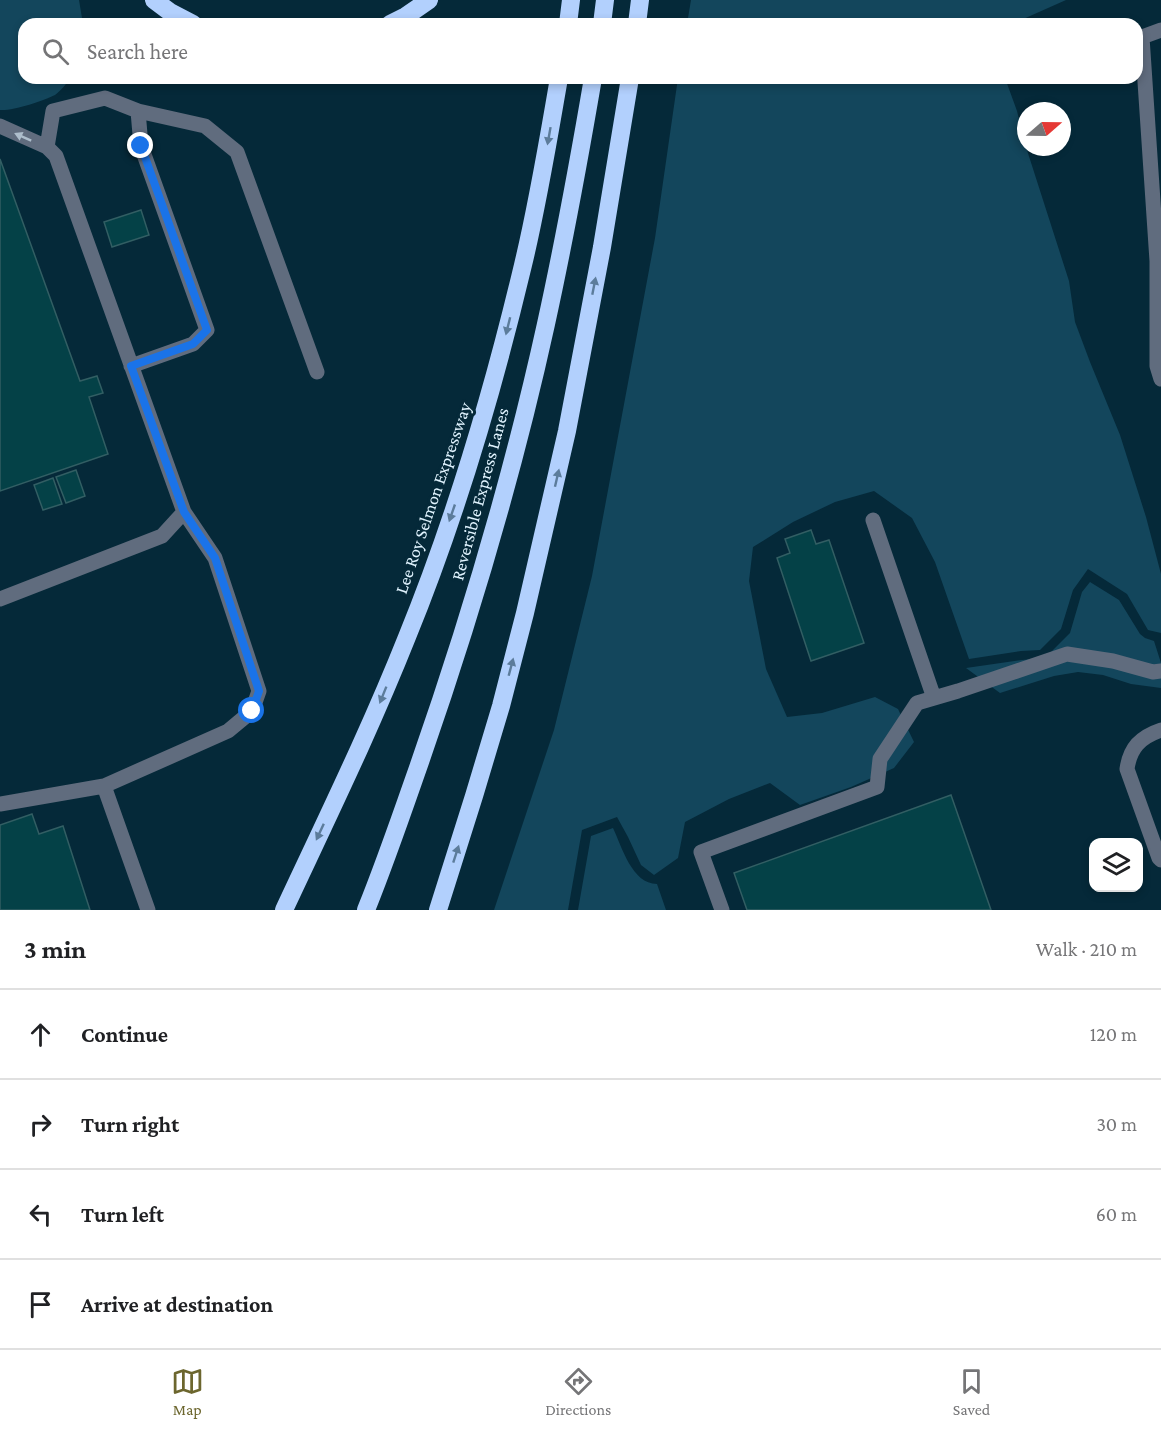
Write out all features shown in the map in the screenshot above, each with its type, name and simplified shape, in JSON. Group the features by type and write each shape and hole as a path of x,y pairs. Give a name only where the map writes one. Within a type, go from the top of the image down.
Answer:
{"highway":[{"path":"154,0 182,18"},
{"path":"401,18 429,0"},
{"path":"568,18 571,0"},
{"path":"603,18 605,0"},
{"path":"638,18 640,0"},
{"name":"Lee Roy Selmon Expressway","path":"284,910 378,708 408,636 461,488 487,403 521,274 540,188 558,84"},
{"name":"Reversible Express Lanes","path":"367,908 435,720 484,564 516,450 546,323 592,84"},
{"path":"438,910 501,706 525,614 567,431 602,247 629,84"}],"lane":[{"path":"1143,37 1161,30"},
{"path":"1143,50 1159,260 1157,366 1161,379"},
{"path":"47,147 53,111 105,98 138,111 205,126 237,152 317,372"},
{"path":"131,366 193,344 207,330 141,146 138,111"},
{"path":"0,126 47,147 56,156 184,512 215,558 259,691 252,711 228,730 104,786 0,804"},
{"path":"0,599 162,536 184,512"},
{"path":"873,520 934,698"},
{"path":"722,910 701,852 877,787 880,759 917,703 958,692 1067,654 1161,672"},
{"path":"1161,730 1150,734 1136,746 1129,756 1127,769 1161,860"},
{"path":"104,786 148,910"}],"shaded area":[{"path":"0,0 79,0 82,18 18,18 18,84 66,84 55,95 43,100 0,110"},
{"path":"691,0 1066,0 1026,18 688,18"},
{"path":"677,84 1007,84 1017,111 1017,156 1029,156 1069,281 1075,322 1120,435 1146,517 1161,574 1161,633 1148,630 1127,594 1088,569 1073,590 1061,629 1040,650 969,659 935,562 912,518 874,491 835,502 793,522 753,547 749,581 766,669 787,717 822,713 875,697 898,709 914,742 894,768 851,787 800,805 770,783 729,799 685,822 678,858 654,875 641,865 617,817 582,830 568,910 494,910 554,730 592,576 655,238"},
{"path":"1090,582 1119,600 1140,634 1154,641 1161,663 1161,688 1078,672 1054,676 1000,693 966,668 1045,658 1070,633 1082,592"},
{"path":"613,828 634,871 648,882 657,884 666,910 578,910 591,836"}],"building":[{"path":"0,159 80,381 97,376 103,393 89,397 108,454 0,491"},
{"path":"141,210 149,235 112,247 104,222"},
{"path":"76,470 85,496 66,503 56,477"},
{"path":"53,478 62,504 43,510 34,485"},
{"path":"811,530 816,544 829,540 864,643 811,661 777,558 790,553 785,539"},
{"path":"951,795 991,910 747,910 734,873"},
{"path":"32,814 39,834 63,826 90,910 0,910 0,825"}],"route":[{"path":"141,146 207,330 193,344 131,366 184,512 215,558 259,691 252,711"}]}
